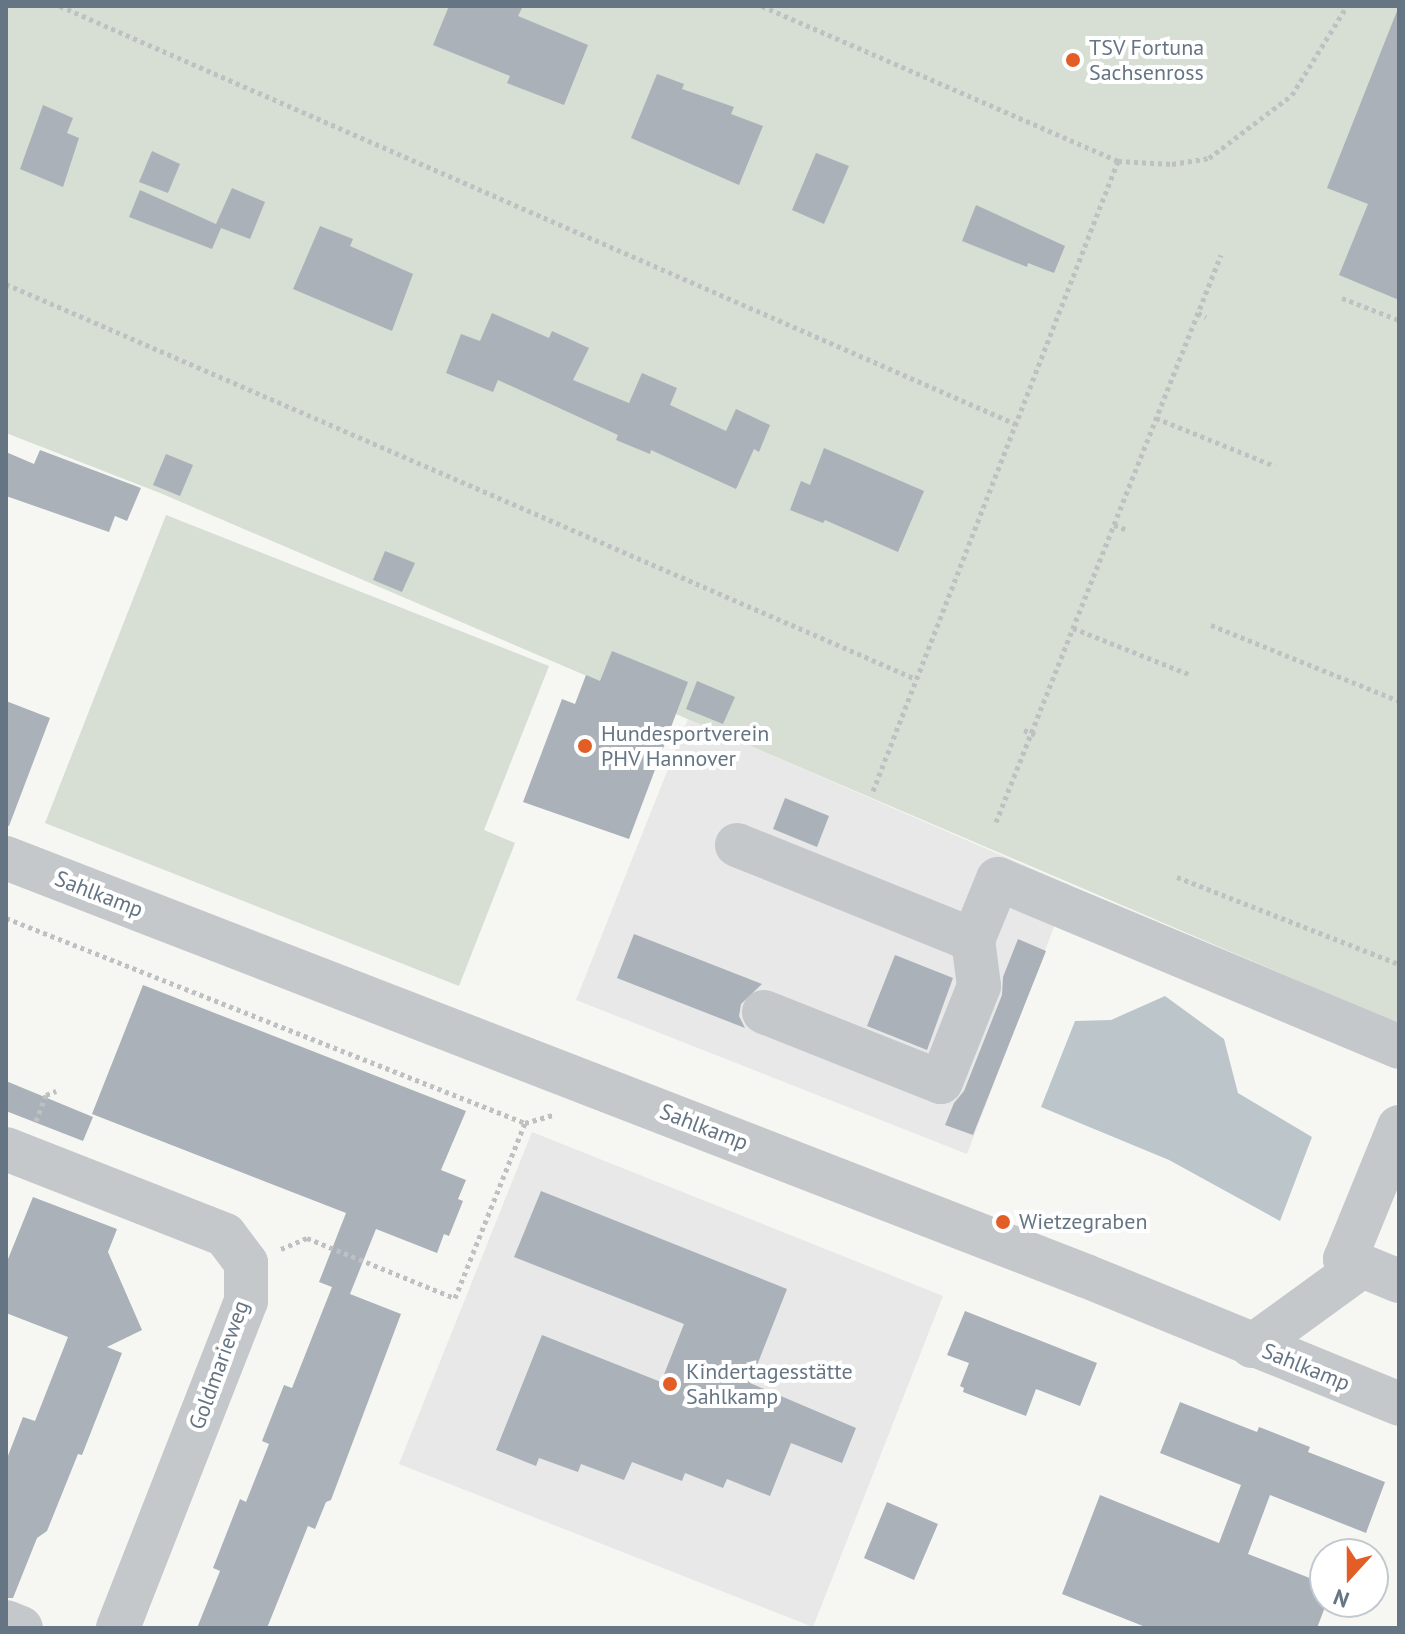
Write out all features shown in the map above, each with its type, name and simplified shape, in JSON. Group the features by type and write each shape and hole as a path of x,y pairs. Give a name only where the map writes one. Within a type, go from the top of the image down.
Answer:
{"street":[{"path":"737,845 973,940"},
{"name":"Sahlkamp","path":"6,858 1058,1265 1399,1404"},
{"path":"764,1012 941,1082 979,986 973,940 998,879 1399,1047"},
{"path":"1380,1274 1345,1259 1399,1127"},
{"path":"6,1149 225,1235 246,1263"},
{"name":"Goldmarieweg","path":"118,1628 246,1301 246,1263"},
{"path":"1252,1346 1380,1274"},
{"path":"6,1622 21,1628"}],"path":[{"path":"60,6 1016,424"},
{"path":"762,6 1118,161 1172,164 1209,158 1292,95 1347,6"},
{"path":"873,791 1118,161"},
{"path":"996,822 1035,735 1073,628 1221,255"},
{"path":"6,284 916,679"},
{"path":"1342,298 1399,320"},
{"path":"1198,313 1206,317"},
{"path":"1173,349 1182,354"},
{"path":"1156,418 1275,466"},
{"path":"1114,525 1125,529"},
{"path":"1099,539 1107,543"},
{"path":"1211,625 1399,701"},
{"path":"1073,628 1191,675"},
{"path":"1024,730 1035,735"},
{"path":"1177,877 1399,963"},
{"path":"6,918 525,1123 555,1115"},
{"path":"246,1263 307,1238 455,1298 525,1123"}],"shaded area":[{"path":"6,6 1399,6 1399,1024 160,493 6,433"},
{"path":"166,515 549,666 484,830 515,843 459,986 45,823"},
{"path":"688,719 1070,885 967,1154 576,1000"},
{"path":"1165,996 1224,1039 1238,1093 1312,1137 1280,1221 1169,1160 1041,1107 1075,1021 1111,1020"},
{"name":"Kindertagesstätte Sahlkamp","path":"532,1132 943,1296 813,1627 399,1464"}],"building":[{"path":"449,6 523,6 518,16 588,45 564,105 507,83 510,76 433,45"},
{"path":"1397,11 1399,300 1339,275 1368,204 1327,188"},
{"path":"657,74 684,84 682,89 734,107 731,114 763,126 739,185 631,138"},
{"path":"43,105 73,118 67,133 79,138 63,187 20,169"},
{"path":"152,151 180,164 168,193 139,182"},
{"path":"816,153 849,166 824,224 792,210"},
{"path":"232,188 265,202 250,239 221,228 212,249 129,217 140,190 216,224"},
{"path":"976,205 1065,246 1054,273 1028,263 1027,267 962,241"},
{"path":"320,226 353,239 350,246 413,274 392,331 293,289"},
{"path":"492,313 549,338 552,331 589,348 573,380 629,403 642,373 677,388 670,405 726,431 736,409 770,425 759,452 754,449 736,489 651,450 650,454 616,440 618,435 498,380 493,392 446,373 461,334 480,341"},
{"path":"824,448 924,491 898,552 825,520 823,523 790,510 801,481 810,485"},
{"path":"40,450 141,488 127,521 115,516 109,532 6,496 6,452 34,464"},
{"path":"166,454 193,465 180,496 153,485"},
{"path":"385,551 415,563 402,592 373,580"},
{"path":"612,651 688,682 629,839 523,802 562,699 575,704 586,675 600,681"},
{"path":"697,681 735,697 723,724 686,709"},
{"path":"6,701 50,718 9,826 6,826"},
{"path":"785,798 829,816 817,847 773,829"},
{"path":"634,934 762,984 741,1004 739,1016 745,1028 617,978"},
{"path":"1018,939 1046,951 973,1135 945,1125 954,1103 964,1091 1002,995 1003,977"},
{"path":"895,955 953,978 927,1050 867,1026"},
{"path":"143,985 466,1111 441,1170 466,1180 458,1199 463,1201 449,1236 444,1234 437,1253 376,1229 350,1294 401,1314 331,1500 326,1502 315,1529 308,1526 267,1628 197,1628 220,1571 213,1568 240,1499 246,1502 269,1444 262,1441 284,1385 292,1388 332,1287 319,1282 346,1213 92,1114"},
{"path":"6,1081 93,1117 83,1141 6,1111"},
{"path":"541,1191 787,1289 750,1383 856,1428 842,1463 791,1443 770,1496 727,1479 723,1488 685,1473 682,1481 632,1462 624,1480 581,1464 578,1472 539,1458 536,1466 496,1450 542,1335 661,1382 684,1324 514,1257"},
{"path":"33,1197 117,1229 108,1252 142,1330 107,1347 122,1353 82,1455 78,1454 47,1531 37,1538 13,1598 6,1598 6,1461 23,1417 35,1421 68,1337 6,1313 6,1264"},
{"path":"965,1311 1097,1363 1080,1406 1036,1389 1026,1416 963,1392 964,1388 960,1386 969,1363 947,1355"},
{"path":"1180,1402 1257,1432 1259,1427 1310,1447 1308,1452 1385,1482 1366,1533 1270,1495 1248,1554 1309,1578 1309,1618 1321,1618 1317,1628 1148,1628 1062,1594 1100,1495 1219,1543 1241,1485 1160,1453"},
{"path":"887,1502 938,1524 914,1580 864,1558"}],"place":[{"name":"TSV Fortuna Sachsenross","path":"1073,60"},
{"name":"Hundesportverein PHV Hannover","path":"585,746"},
{"name":"Wietzegraben","path":"1003,1222"},
{"name":"Kindertagesstätte Sahlkamp","path":"670,1384"}]}
